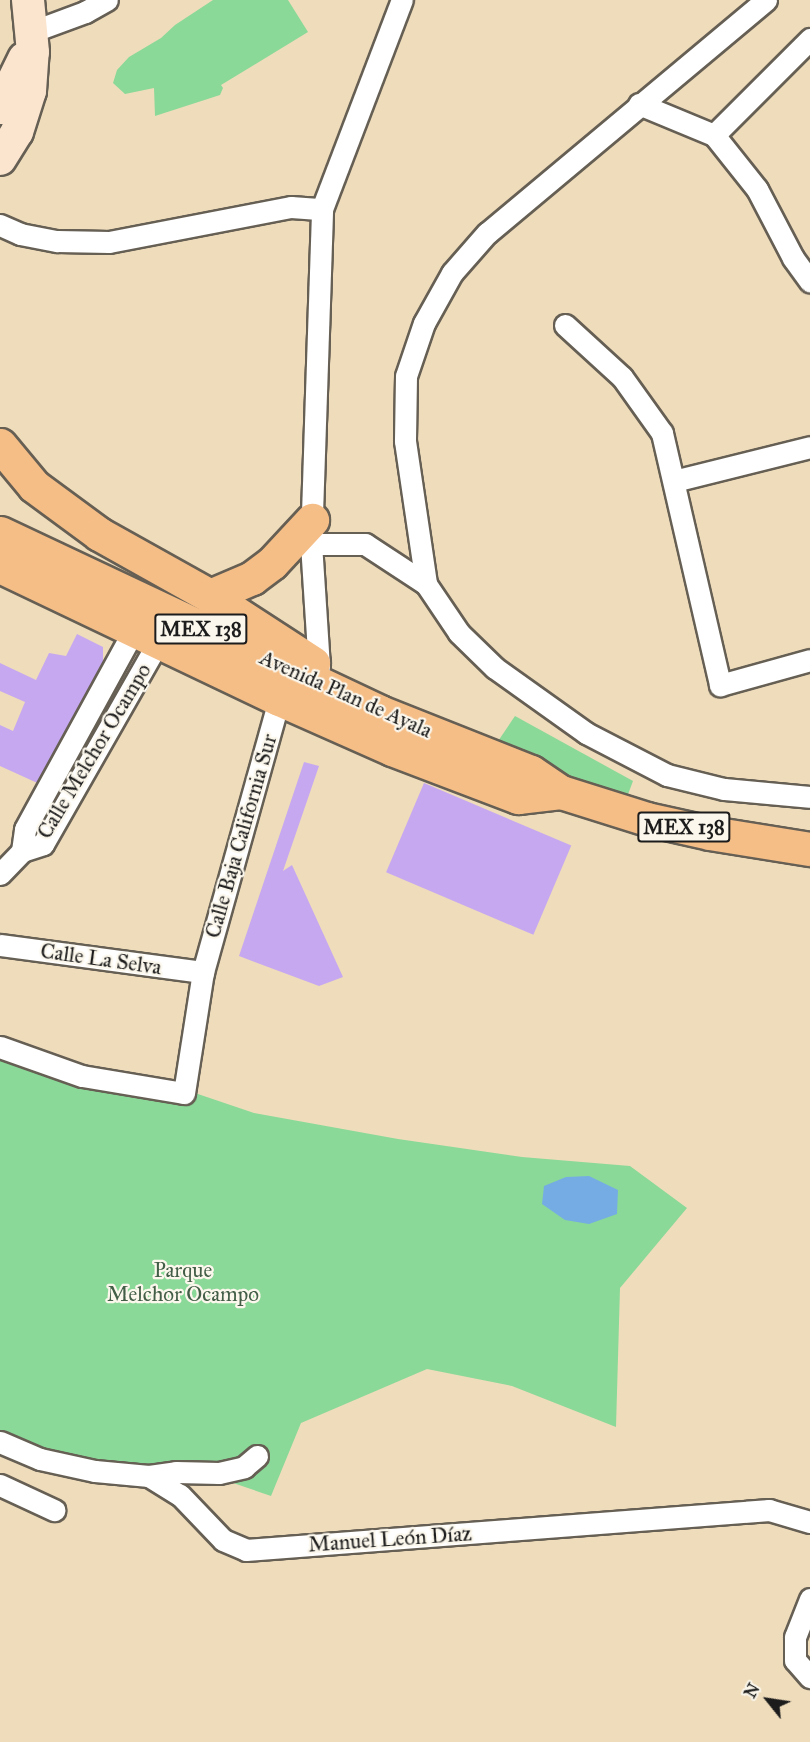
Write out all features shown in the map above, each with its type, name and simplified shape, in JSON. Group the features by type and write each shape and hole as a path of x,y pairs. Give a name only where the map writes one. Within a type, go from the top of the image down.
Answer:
{"main road":[{"path":"0,445 34,486 102,536 210,596 319,667 380,712"},
{"path":"210,596 252,578 312,532"},
{"path":"12,539 102,536"},
{"path":"102,536 144,624"},
{"name":"Avenida Plan de Ayala","path":"12,539 144,624 279,699 392,749 518,797 561,792"},
{"name":"Avenida Plan de Ayala","path":"0,566 144,624 380,712 531,772 561,792 646,819 710,833 810,849"}],"street":[{"path":"0,159 16,132 30,91 33,72 28,0"},
{"path":"31,32 85,12 107,0"},
{"path":"319,667 312,532 322,209 402,0"},
{"path":"426,584 405,441 406,376 424,323 452,273 487,233 766,0"},
{"path":"0,108 24,62 31,32"},
{"path":"714,135 810,39"},
{"path":"639,104 714,135 757,189 793,258 810,281"},
{"path":"0,225 20,234 57,241 109,242 291,207 322,209"},
{"path":"565,325 622,377 662,433 720,685 810,660"},
{"path":"674,481 810,447"},
{"path":"312,532 365,544 426,584 459,633 495,668 586,733 667,775 724,789 810,798"},
{"name":"Calle Melchor Ocampo","path":"0,874 22,851 25,830 144,624"},
{"name":"Calle Baja California Sur","path":"0,1047 82,1076 184,1093 203,972 279,699"},
{"name":"Calle La Selva","path":"0,945 203,972"},
{"name":"Manuel León Díaz","path":"0,1442 40,1459 95,1471 149,1476 180,1495 223,1540 246,1551 769,1510 810,1522"},
{"path":"149,1476 176,1472 219,1473 244,1467 257,1456"},
{"path":"0,1485 54,1510"},
{"path":"810,1599 795,1637 795,1660 810,1677"}],"green space":[{"path":"213,0 288,0 308,32 221,85 223,88 220,95 155,116 154,88 125,94 113,83 117,70 129,57 161,38 175,25"},
{"path":"515,716 633,781 627,797 490,753"},
{"name":"Parque Melchor Ocampo","path":"0,1053 192,1092 254,1113 398,1139 522,1157 630,1166 687,1208 620,1288 616,1427 512,1386 427,1369 301,1423 271,1496 192,1469 112,1466 31,1444 0,1430"}],"water":[{"path":"589,1176 618,1190 617,1214 589,1224 565,1220 542,1204 544,1186 566,1177"}],"building":[{"path":"77,634 103,647 103,662 44,786 0,766 0,725 13,731 25,702 0,691 0,663 36,680 49,653 66,656"},
{"path":"304,762 319,766 283,871 292,865 343,977 319,986 239,956"},
{"path":"424,783 571,846 533,935 386,872"}]}
